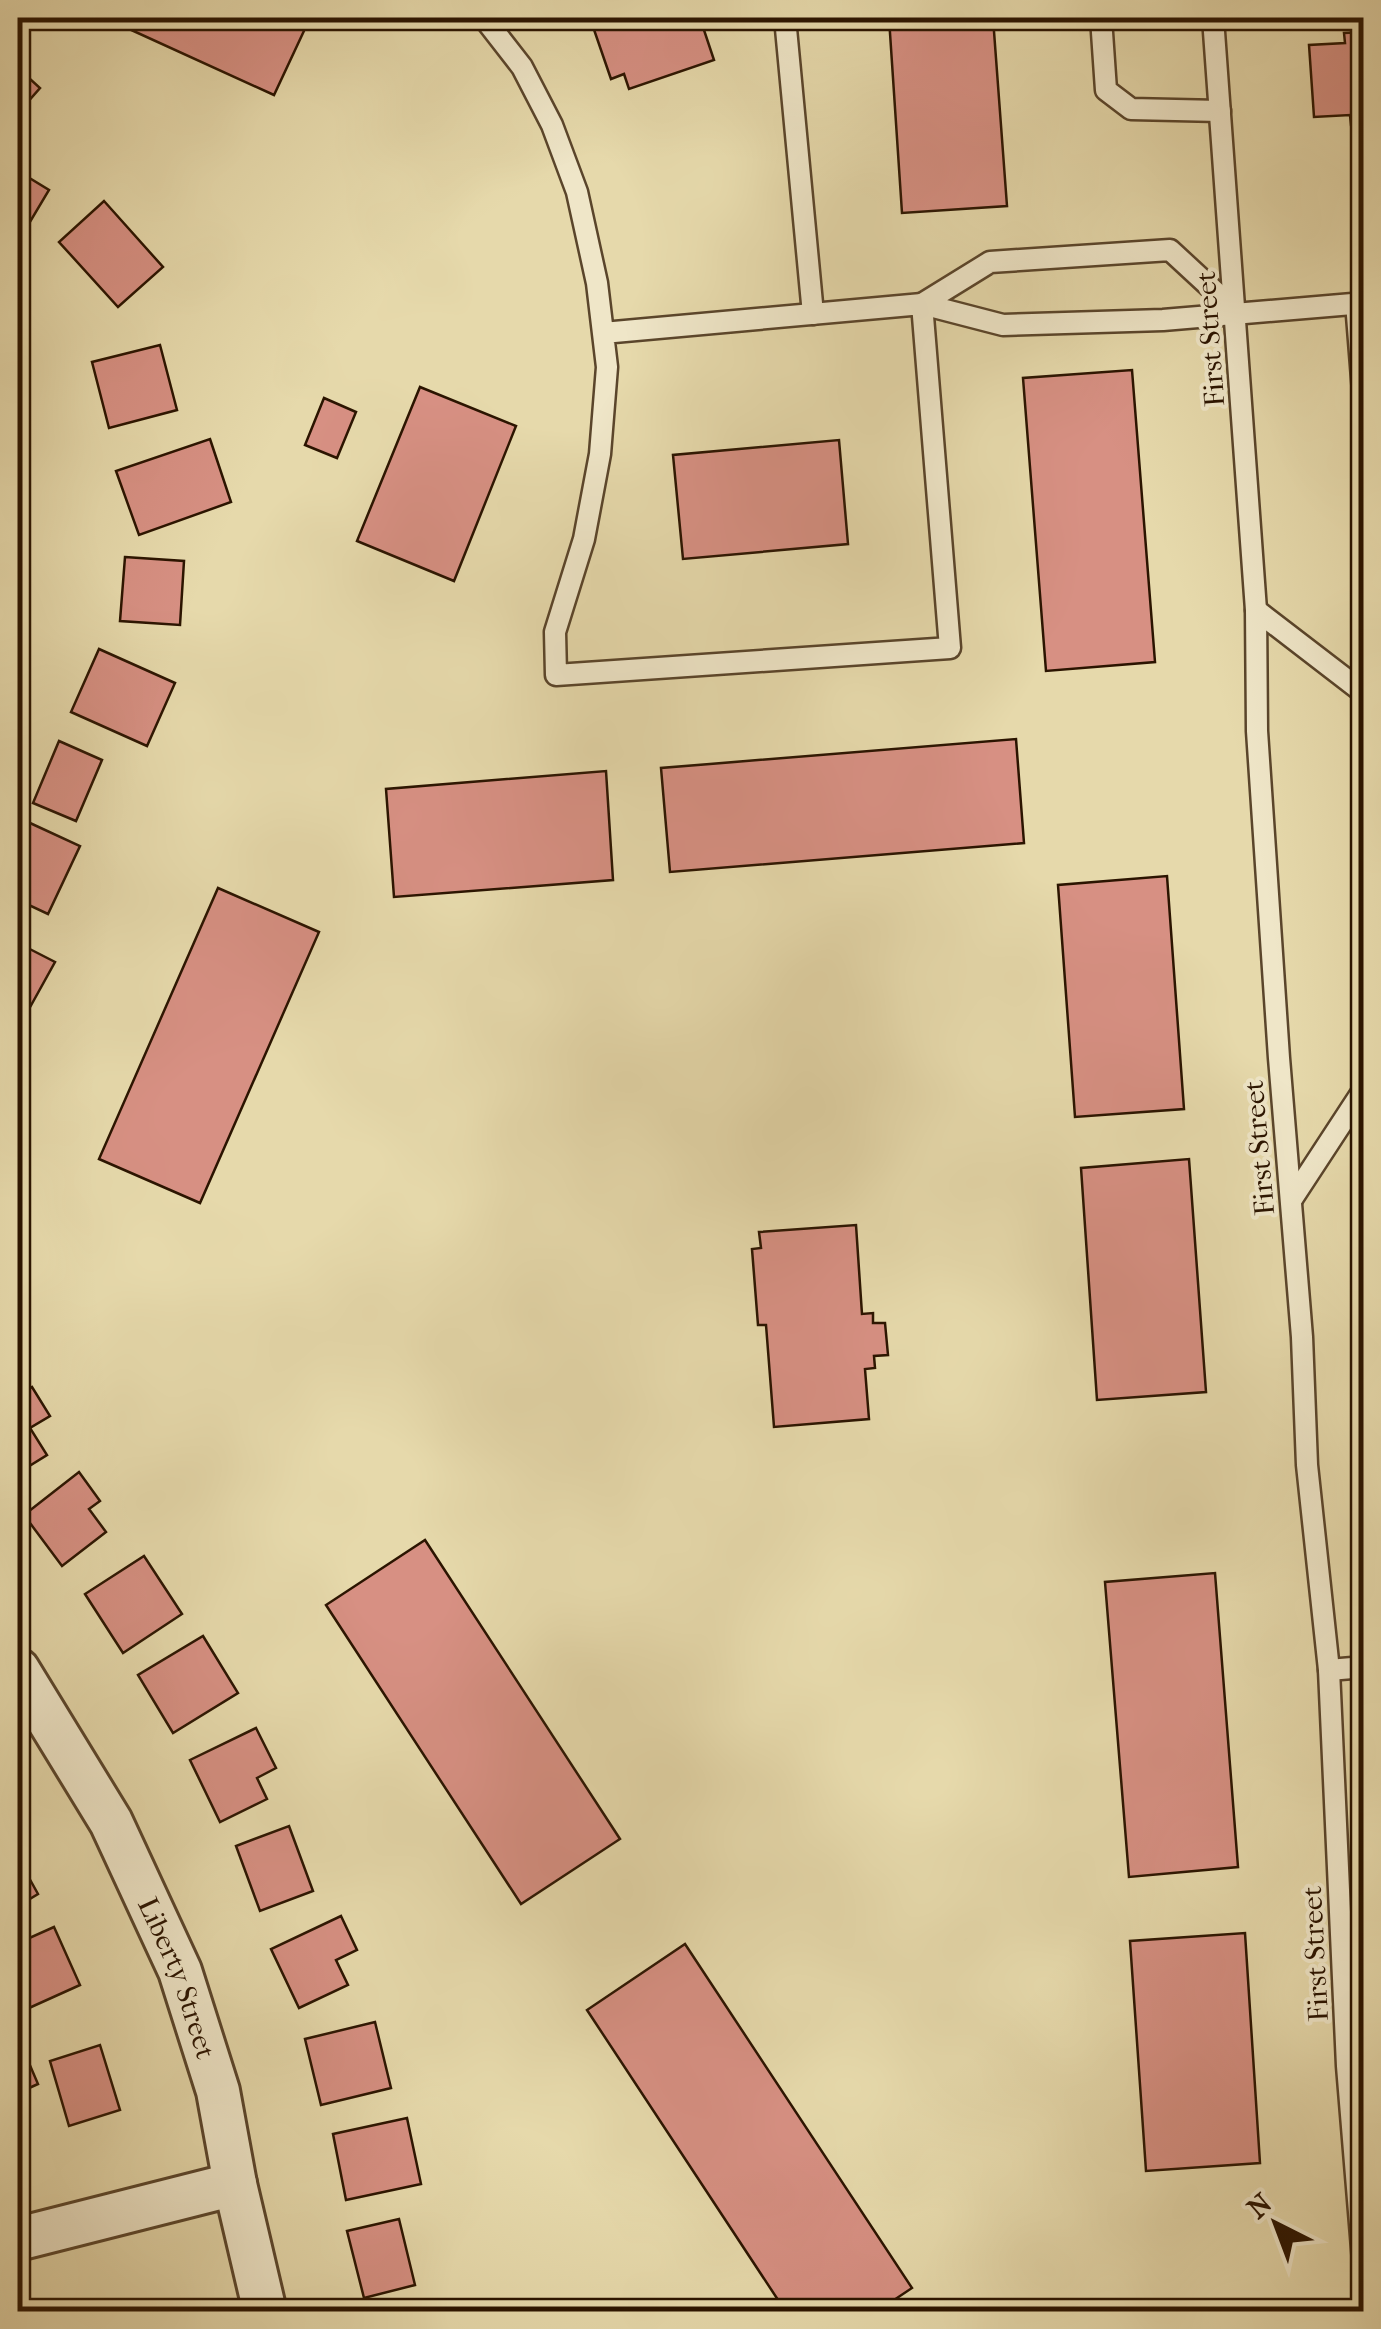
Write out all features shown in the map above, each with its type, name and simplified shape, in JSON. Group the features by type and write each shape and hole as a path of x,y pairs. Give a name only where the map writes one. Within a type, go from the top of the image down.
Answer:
{"street":[{"name":"Liberty Street","path":"18,1670 111,1822 180,1972 218,2091 235,2184 266,2312"},
{"path":"18,2239 235,2184"}],"lane":[{"path":"484,18 522,67 552,126 576,192 597,283 607,367 600,454 584,539 555,632 556,675 950,648 922,304"},
{"path":"785,18 812,314"},
{"path":"1101,18 1106,90 1132,109 1220,111"},
{"name":"First Street","path":"1212,18 1256,610 1257,731 1278,1058 1292,1199 1307,1465 1329,1670 1356,2066 1364,2273"},
{"path":"922,304 990,262 1170,250 1236,311"},
{"path":"603,333 922,304 1002,325 1163,320 1360,303 1364,404"},
{"path":"1256,610 1364,693"},
{"path":"1292,1199 1364,1089"},
{"path":"1329,1670 1364,1668"}],"building":[{"path":"105,18 310,18 274,95"},
{"path":"590,18 700,18 714,60 629,89 624,74 611,79"},
{"path":"889,18 993,18 1007,206 902,213"},
{"path":"1364,32 1364,124 1351,125 1350,115 1314,117 1309,45 1345,43 1344,33"},
{"path":"18,68 40,88 18,113"},
{"path":"18,171 49,190 18,242"},
{"path":"104,201 163,267 118,307 59,242"},
{"path":"160,345 177,410 109,428 92,362"},
{"path":"1132,370 1155,662 1046,671 1023,378"},
{"path":"420,387 516,426 454,581 357,541"},
{"path":"324,398 356,412 337,458 305,445"},
{"path":"210,439 231,502 139,535 116,471"},
{"path":"839,440 848,544 683,559 673,455"},
{"path":"125,557 184,561 180,625 120,621"},
{"path":"99,649 175,683 147,746 71,712"},
{"path":"1016,739 1024,843 670,872 661,768"},
{"path":"59,741 102,760 76,821 33,803"},
{"path":"606,771 613,880 394,897 386,789"},
{"path":"30,823 80,846 48,914 18,900 18,852"},
{"path":"1167,876 1184,1109 1075,1117 1058,885"},
{"path":"218,888 319,932 200,1203 99,1159"},
{"path":"18,943 55,962 24,1018 18,1015"},
{"path":"1189,1159 1206,1392 1097,1400 1081,1168"},
{"path":"856,1225 862,1314 873,1313 873,1323 885,1323 888,1355 874,1356 875,1368 865,1369 869,1419 774,1427 766,1325 758,1325 752,1249 761,1248 759,1232"},
{"path":"32,1387 50,1416 30,1428 47,1455 18,1473 18,1396"},
{"path":"79,1472 100,1501 89,1509 106,1532 62,1566 24,1515"},
{"path":"425,1540 620,1839 521,1904 326,1605"},
{"path":"144,1556 182,1614 123,1653 85,1594"},
{"path":"1215,1573 1238,1867 1129,1877 1105,1582"},
{"path":"203,1636 238,1693 173,1733 138,1675"},
{"path":"256,1728 276,1768 257,1778 267,1799 220,1822 190,1760"},
{"path":"289,1826 313,1891 260,1911 236,1846"},
{"path":"18,1858 38,1894 18,1906"},
{"path":"341,1916 357,1950 336,1960 348,1985 299,2008 271,1949"},
{"path":"54,1927 80,1985 18,2013 18,1943"},
{"path":"1245,1933 1260,2163 1146,2171 1130,1941"},
{"path":"685,1944 912,2288 876,2312 786,2312 587,2010"},
{"path":"375,2022 391,2088 321,2105 305,2039"},
{"path":"100,2045 120,2110 69,2126 50,2061"},
{"path":"23,2049 38,2084 18,2093 18,2051"},
{"path":"407,2118 421,2184 346,2200 333,2134"},
{"path":"399,2219 415,2285 364,2298 347,2231"}]}
